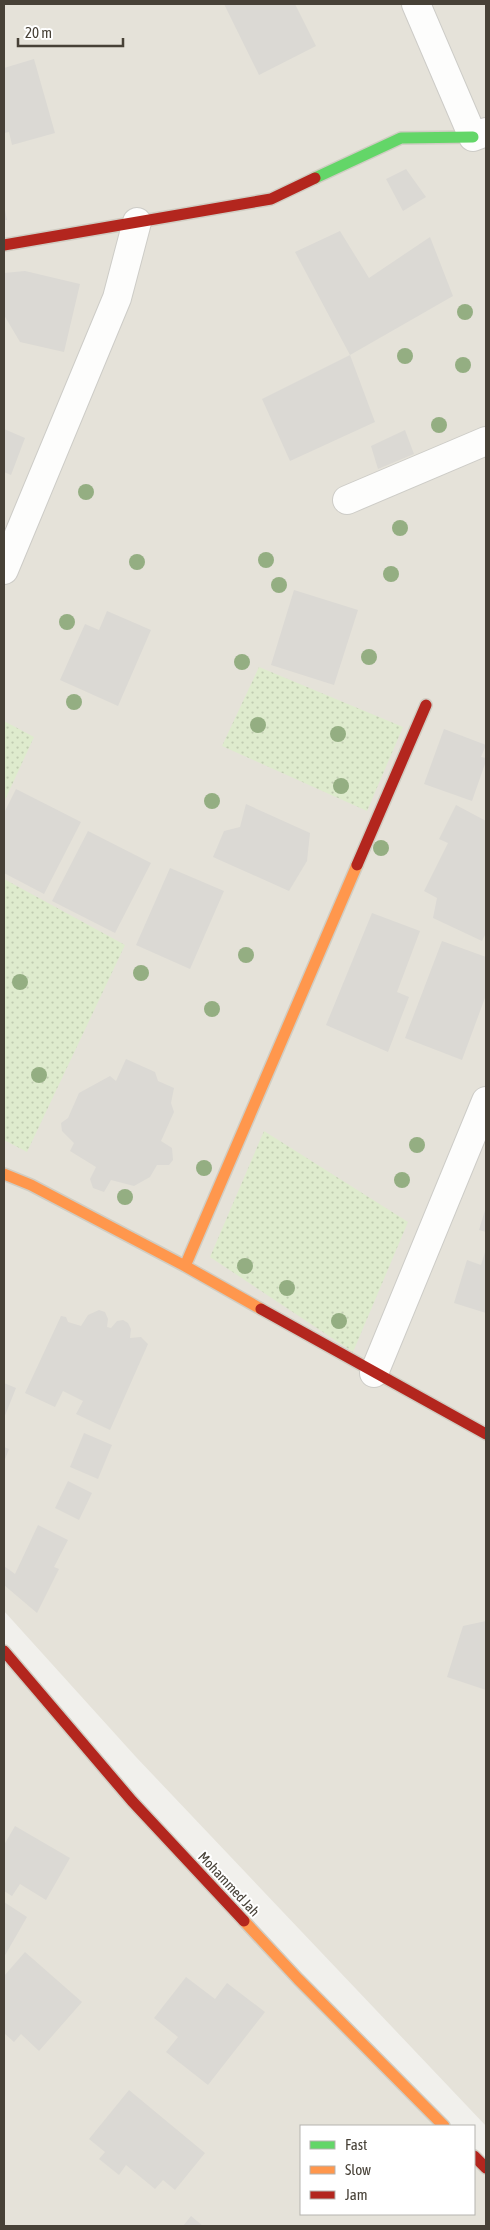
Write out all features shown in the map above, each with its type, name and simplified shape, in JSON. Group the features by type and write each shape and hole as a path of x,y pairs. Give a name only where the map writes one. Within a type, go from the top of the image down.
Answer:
{"street":[{"path":"4,245 272,199 401,138 480,134 416,4"},
{"path":"4,570 117,298 137,222"},
{"path":"347,500 486,442"},
{"path":"185,1266 426,704"},
{"path":"374,1373 486,1101"},
{"path":"4,1174 31,1185 185,1266 486,1434"},
{"name":"Mohammed Jah","path":"4,1651 132,1801 298,1979 443,2125"},
{"path":"475,2157 486,2168"}],"shaded area":[{"path":"4,4 486,4 486,2126 136,1757 4,1611"},
{"path":"4,1660 443,2125 300,2125 300,2215 475,2215 475,2157 486,2168 486,2226 4,2226"}],"green space":[{"path":"259,667 403,727 367,811 222,746"},
{"path":"4,721 34,737 4,802"},
{"path":"4,879 125,945 27,1152 4,1140"},
{"path":"264,1131 408,1222 353,1352 210,1257"}],"building":[{"path":"224,4 295,4 316,46 259,75"},
{"path":"34,59 55,133 12,145 9,132 4,133 4,68"},
{"path":"406,169 426,197 403,211 386,179"},
{"path":"4,205 7,220 4,220"},
{"path":"340,231 369,278 430,237 453,296 350,355 295,252"},
{"path":"25,271 80,284 64,352 20,342 4,315 4,273"},
{"path":"350,355 375,422 290,461 262,399"},
{"path":"4,429 25,438 11,475 4,472"},
{"path":"405,430 414,454 378,469 371,446"},
{"path":"294,590 358,610 334,685 271,665"},
{"path":"107,611 151,630 118,706 60,680 85,624 99,630"},
{"path":"444,729 486,745 481,757 486,758 486,761 472,801 424,784"},
{"path":"16,789 81,822 44,894 4,873 4,813"},
{"path":"246,804 310,833 307,861 289,891 213,857 224,831 240,827"},
{"path":"456,805 486,821 486,933 482,941 433,918 437,898 424,891 448,843 439,839"},
{"path":"88,831 151,863 115,933 52,901"},
{"path":"170,868 224,891 190,969 136,945"},
{"path":"372,913 420,931 397,992 409,997 388,1052 326,1025"},
{"path":"442,941 486,957 486,995 462,1060 405,1038"},
{"path":"126,1059 155,1072 158,1081 174,1088 171,1103 174,1112 161,1141 172,1148 173,1160 169,1165 157,1165 150,1177 134,1186 111,1180 104,1192 93,1188 90,1179 96,1167 70,1151 74,1143 62,1131 61,1123 68,1118 79,1093 110,1076 116,1081"},
{"path":"486,1207 486,1232 479,1230"},
{"path":"486,1249 486,1313 454,1303 467,1260 481,1265"},
{"path":"99,1310 105,1312 108,1319 107,1327 111,1328 117,1321 123,1320 128,1323 131,1329 130,1338 141,1337 148,1344 110,1430 76,1414 83,1401 63,1391 55,1407 25,1393 61,1316 66,1317 68,1322 81,1326 88,1315"},
{"path":"4,1383 16,1388 4,1418"},
{"path":"84,1433 112,1445 98,1479 70,1467"},
{"path":"4,1447 9,1449 4,1462"},
{"path":"68,1481 92,1493 79,1520 55,1508"},
{"path":"38,1525 68,1540 54,1567 59,1569 37,1613 4,1585 4,1566 15,1574"},
{"path":"486,1621 486,1690 447,1677 463,1626"},
{"path":"15,1826 70,1858 46,1900 20,1884 12,1896 4,1891 4,1845"},
{"path":"4,1902 27,1917 4,1957"},
{"path":"25,1952 82,2002 39,2051 21,2034 14,2042 4,2033 4,1976"},
{"path":"186,1977 215,1999 227,1983 265,2012 208,2085 166,2052 178,2037 154,2018"},
{"path":"129,2090 205,2153 175,2190 163,2180 155,2189 126,2165 119,2175 99,2159 105,2152 89,2139"},
{"path":"191,2216 203,2226 183,2226"}],"traffic: fast":[{"path":"315,178 401,138 473,137"}],"traffic: slow":[{"path":"185,1266 357,865"},
{"path":"4,1174 31,1185 185,1266 261,1309"},
{"path":"244,1921 298,1979 443,2125"}],"traffic: jam":[{"path":"4,245 271,199 315,178"},
{"path":"357,865 426,705"},
{"path":"261,1309 486,1434"},
{"path":"4,1651 132,1801 244,1921"},
{"path":"475,2157 486,2168"}]}
